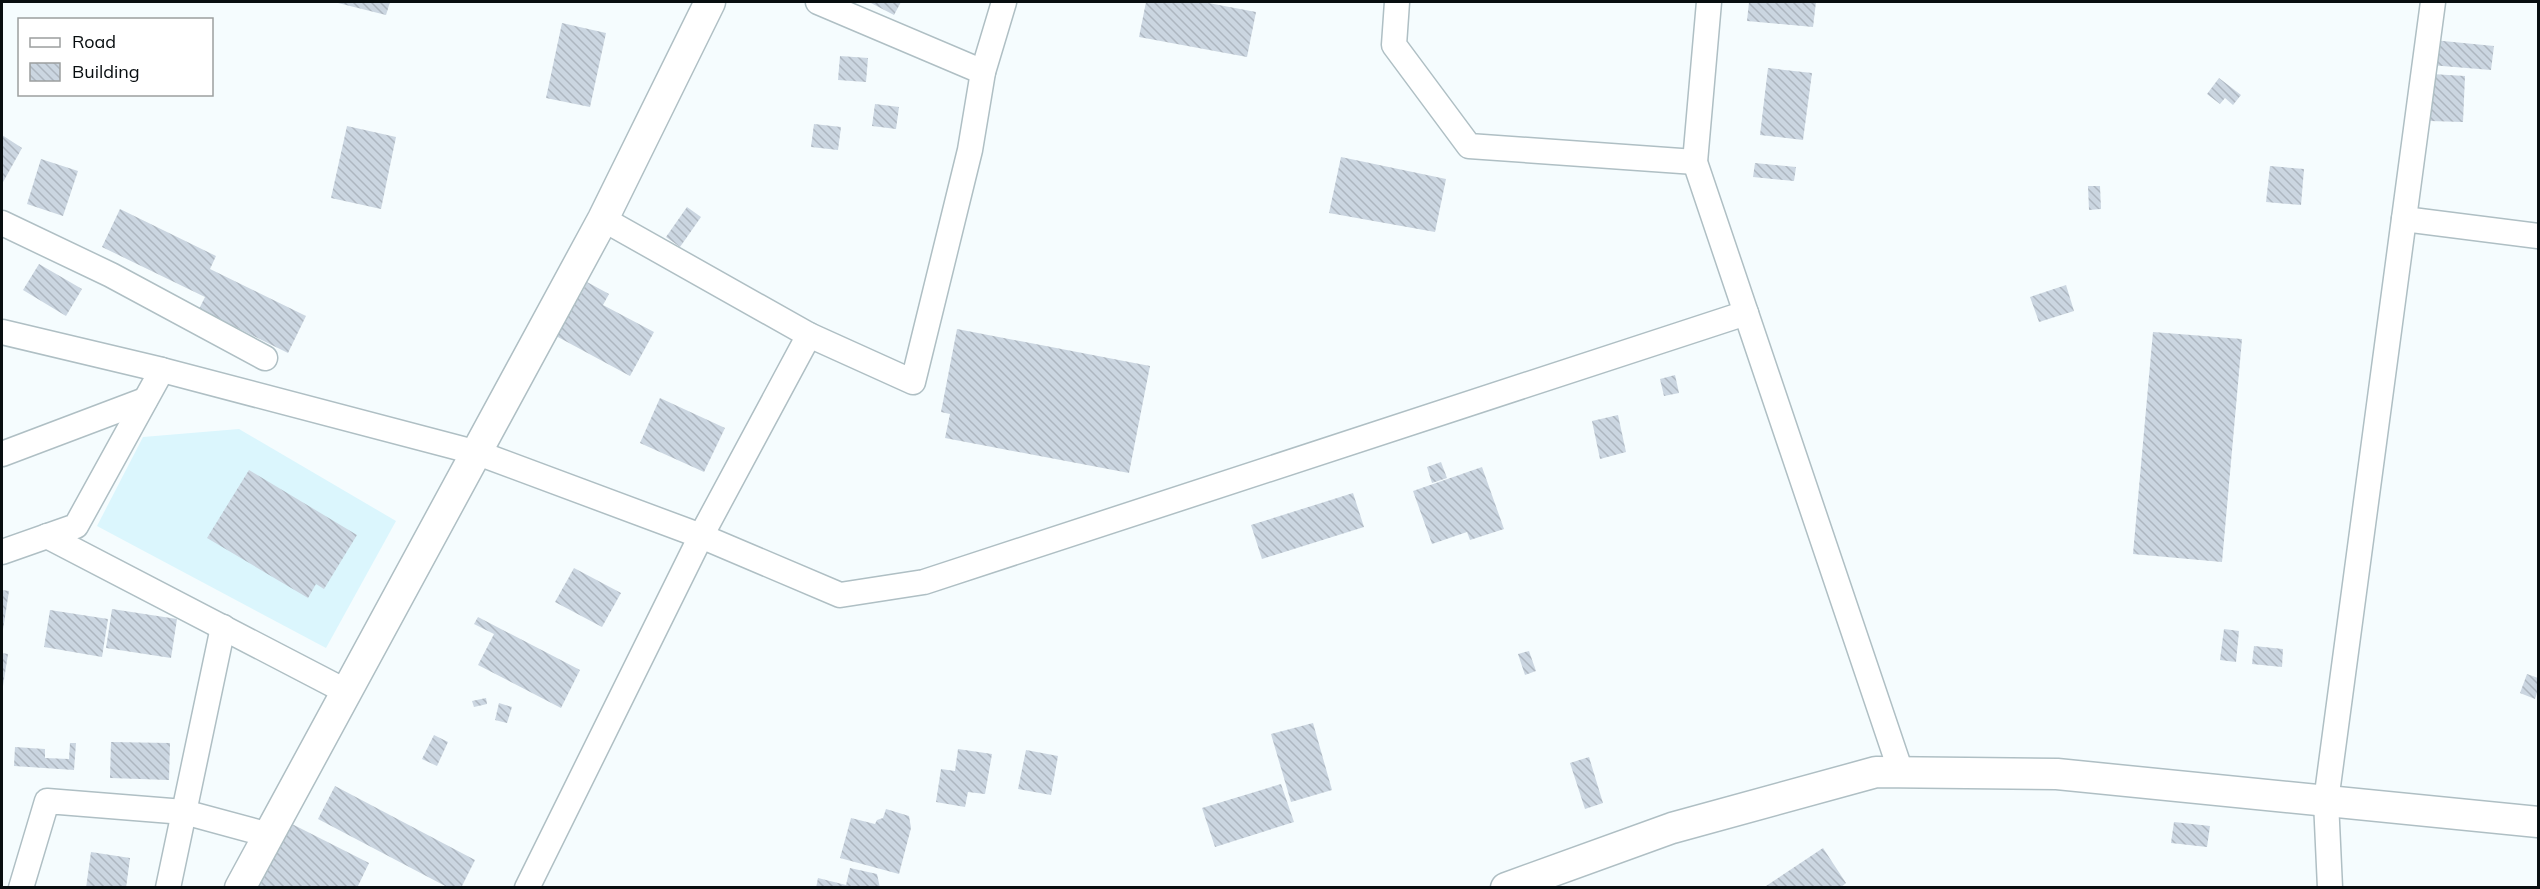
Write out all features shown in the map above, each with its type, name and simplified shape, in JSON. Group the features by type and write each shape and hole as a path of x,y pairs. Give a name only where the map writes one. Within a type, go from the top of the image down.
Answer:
{"main road":[{"path":"240,888 603,219 710,2"},
{"path":"1506,888 1672,828 1876,772 2057,774 2538,822"}],"street":[{"path":"818,2 983,72"},
{"path":"603,219 809,335 913,382 970,150 983,72 1004,2"},
{"path":"1397,2 1394,45 1468,146 1695,162"},
{"path":"1709,2 1695,162 1901,772"},
{"path":"2330,888 2326,801 2433,2"},
{"path":"2404,219 2538,236"},
{"path":"2,223 111,275 265,358"},
{"path":"8,339 162,370 478,453 701,536 840,595 924,582 1746,313"},
{"path":"527,888 701,536 809,335"},
{"path":"2,552 76,526 162,370"},
{"path":"2,454 145,400"},
{"path":"47,536 347,692"},
{"path":"168,888 223,627"},
{"path":"21,888 47,801 184,812 269,835"}],"shaded area":[{"path":"239,429 396,521 326,648 97,526 143,437"}],"building":[{"path":"334,2 390,2 386,15"},
{"path":"869,2 901,2 894,15"},
{"path":"1146,2 1203,2 1256,12 1247,57 1139,37"},
{"path":"1749,2 1816,2 1813,27 1747,21"},
{"path":"562,23 606,33 590,107 546,98"},
{"path":"2433,40 2494,46 2491,70 2430,65"},
{"path":"840,56 868,58 866,82 838,80"},
{"path":"1768,68 1812,73 1803,140 1760,135"},
{"path":"2432,74 2465,76 2463,122 2430,121"},
{"path":"2219,78 2241,95 2233,105 2225,98 2220,104 2207,94"},
{"path":"875,104 899,107 896,129 872,126"},
{"path":"814,124 841,127 838,150 811,147"},
{"path":"347,126 396,137 381,209 331,198"},
{"path":"2,135 22,148 2,184"},
{"path":"1341,157 1446,179 1435,232 1329,213"},
{"path":"41,159 78,171 63,216 27,204"},
{"path":"1755,163 1796,167 1794,181 1753,177"},
{"path":"2270,166 2304,169 2301,205 2266,202"},
{"path":"2088,186 2100,186 2101,209 2089,210"},
{"path":"687,207 701,217 680,247 666,237"},
{"path":"120,209 216,256 210,269 306,316 288,353 199,309 205,297 102,247"},
{"path":"39,264 82,289 66,316 23,290"},
{"path":"587,282 609,294 603,305 654,332 630,376 545,330 568,287 581,294"},
{"path":"2066,285 2074,311 2039,322 2030,297"},
{"path":"957,329 1150,366 1129,473 945,438 950,414 941,412"},
{"path":"2153,332 2242,339 2222,562 2133,554"},
{"path":"1675,375 1679,393 1664,396 1660,379"},
{"path":"660,398 725,428 704,472 640,443"},
{"path":"1618,415 1626,452 1600,459 1592,421"},
{"path":"1441,462 1447,478 1432,483 1427,467"},
{"path":"1482,467 1504,529 1470,540 1467,532 1432,544 1413,491"},
{"path":"249,470 357,535 324,589 316,584 308,598 207,538"},
{"path":"1353,493 1364,527 1262,559 1251,525"},
{"path":"574,568 621,593 602,627 555,602"},
{"path":"2,590 9,591 3,630 2,630"},
{"path":"112,609 177,619 171,658 106,648"},
{"path":"50,610 108,619 102,657 44,647"},
{"path":"478,617 580,670 561,708 478,665 494,634 474,624"},
{"path":"2224,629 2239,631 2236,662 2220,660"},
{"path":"2254,646 2283,649 2282,667 2252,664"},
{"path":"1529,651 1536,671 1525,675 1518,654"},
{"path":"2,653 8,654 3,686 2,686"},
{"path":"2527,674 2538,678 2535,699 2520,693"},
{"path":"486,698 487,704 474,707 472,701"},
{"path":"499,703 512,707 507,723 495,720"},
{"path":"1313,723 1332,790 1291,802 1271,734"},
{"path":"434,735 448,742 437,766 422,759"},
{"path":"111,742 170,743 169,780 110,778"},
{"path":"70,743 76,743 74,770 14,766 15,747 45,749 45,758 69,759"},
{"path":"958,749 992,754 985,794 968,792 965,807 936,802 941,769 955,771"},
{"path":"1026,750 1058,756 1051,795 1018,789"},
{"path":"1589,757 1603,803 1585,809 1570,763"},
{"path":"1281,784 1294,822 1215,847 1202,808"},
{"path":"335,786 475,860 461,888 449,888 318,819"},
{"path":"886,809 909,816 911,828 899,874 840,858 851,818 875,824 877,820 883,818"},
{"path":"288,822 369,863 357,888 256,888"},
{"path":"2174,822 2210,826 2207,847 2171,843"},
{"path":"1823,848 1846,883 1840,888 1763,888"},
{"path":"91,852 130,858 126,888 86,888"},
{"path":"850,868 877,874 880,888 816,888 818,878 846,885"}]}
